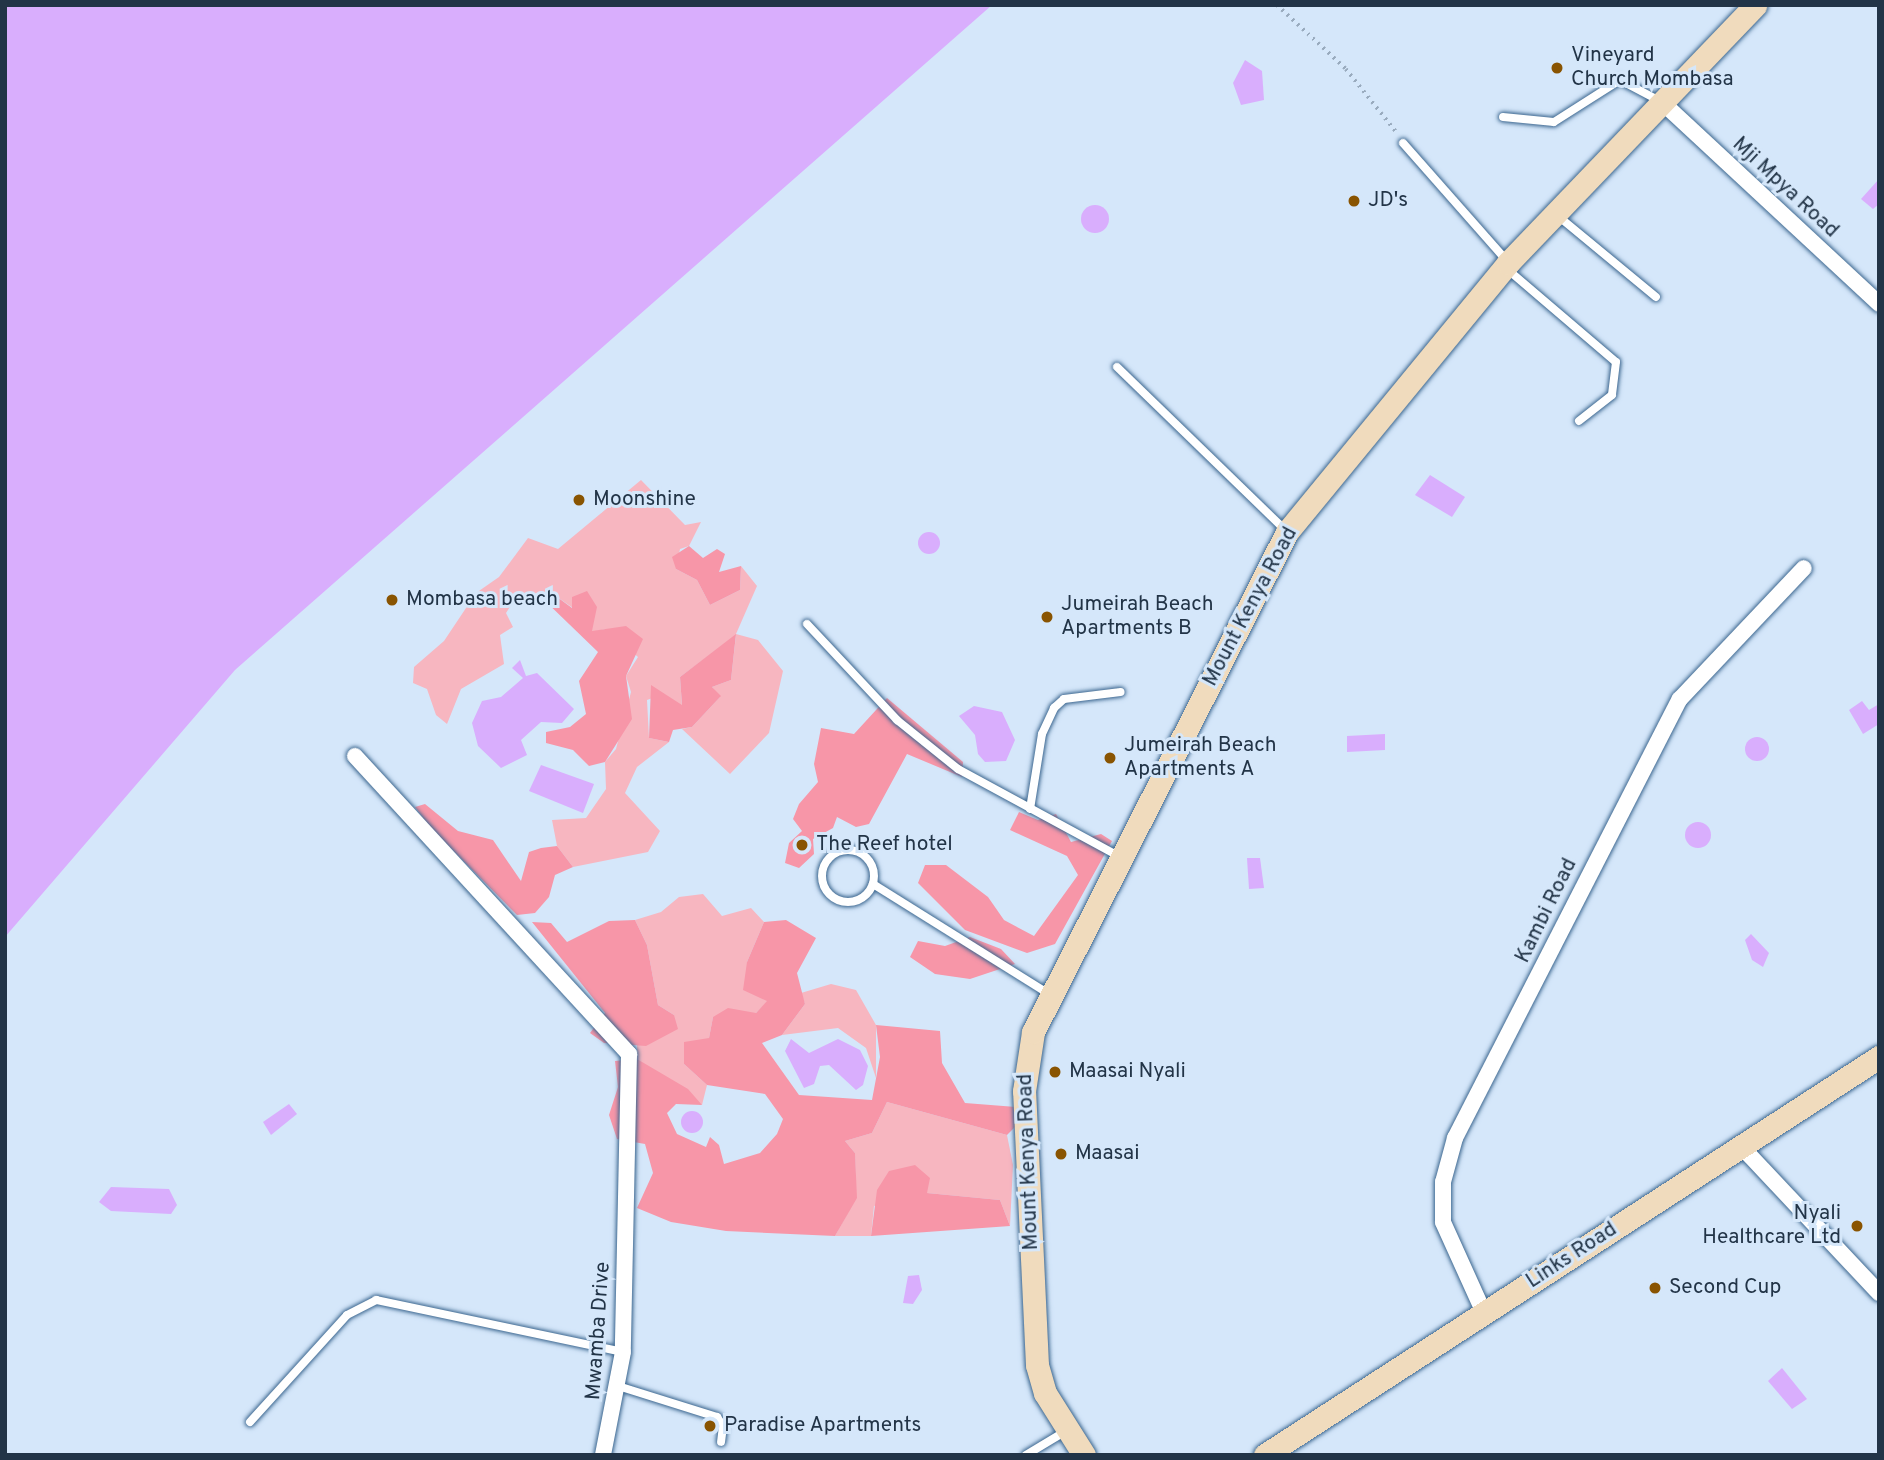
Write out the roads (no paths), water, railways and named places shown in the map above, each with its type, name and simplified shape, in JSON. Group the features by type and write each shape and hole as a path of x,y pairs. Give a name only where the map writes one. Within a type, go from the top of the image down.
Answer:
{"main road":[{"name":"Mount Kenya Road","path":"1084,1455 1045,1394 1037,1365 1024,1091 1033,1032 1287,532 1507,265 1755,5"},
{"name":"Links Road","path":"1265,1455 1879,1057"}],"street":[{"name":"Mji Mpya Road","path":"1663,103 1879,303"},
{"name":"Kambi Road","path":"1484,1313 1443,1222 1443,1182 1455,1138 1680,699 1804,568"},
{"name":"Mwamba Drive","path":"355,756 629,1055 622,1352 618,1386 603,1455"},
{"path":"1740,1145 1879,1293"}],"lane":[{"path":"1503,117 1554,122 1620,80 1663,103"},
{"path":"1403,143 1507,265 1616,362 1612,395 1579,421"},
{"path":"1556,214 1656,297"},
{"path":"1117,367 1287,532"},
{"path":"807,624 937,753 1121,858"},
{"path":"1030,808 1042,734 1054,708 1064,699 1121,692"},
{"path":"853,850 874,869 873,884 851,902 836,899 823,882 826,861 853,850"},
{"path":"873,884 1051,996"},
{"path":"250,1422 346,1315 376,1300 622,1352"},
{"path":"618,1386 717,1417 723,1426 720,1442"},
{"path":"1026,1455 1068,1429"}],"place":[{"name":"Vineyard Church Mombasa","path":"1557,68"},
{"name":"JD's","path":"1354,201"},
{"name":"Moonshine","path":"579,500"},
{"name":"Mombasa beach","path":"392,600"},
{"name":"Jumeirah Beach Apartments B","path":"1047,617"},
{"name":"Jumeirah Beach Apartments A","path":"1110,758"},
{"name":"The Reef hotel","path":"802,845"},
{"name":"Maasai Nyali","path":"1055,1072"},
{"name":"Maasai","path":"1061,1154"},
{"name":"Nyali Healthcare Ltd","path":"1857,1226"},
{"name":"Second Cup","path":"1655,1288"},
{"name":"Paradise Apartments","path":"710,1426"}]}
